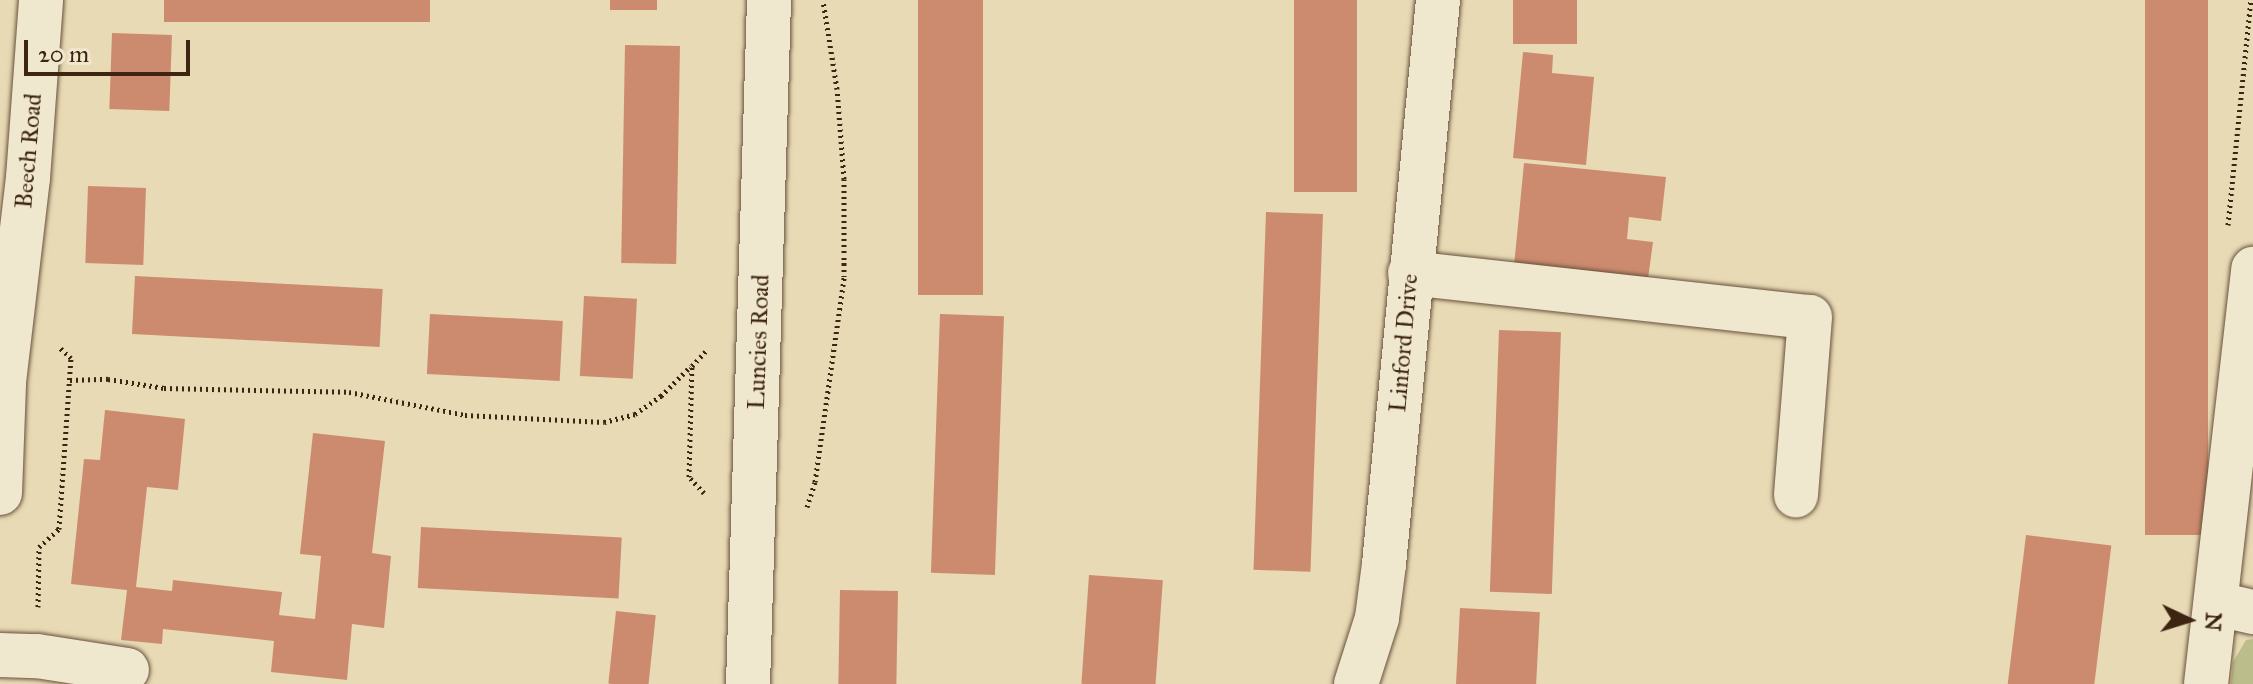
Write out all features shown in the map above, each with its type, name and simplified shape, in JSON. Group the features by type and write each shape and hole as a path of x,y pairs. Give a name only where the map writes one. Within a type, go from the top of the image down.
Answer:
{"street":[{"name":"Beech Road","path":"0,493 2,382 28,178 41,0"},
{"name":"Luncies Road","path":"748,684 769,0"},
{"name":"Linford Drive","path":"1356,684 1377,618 1384,564 1438,0"},
{"path":"2206,684 2235,608 2253,269"},
{"path":"1410,273 1810,317 1796,495"},
{"path":"0,655 37,656 127,670"}],"path":[{"path":"806,512 815,482 844,277 844,179 837,89 823,0"},
{"path":"70,380 108,379 164,388 349,392 465,415 604,422 635,414 661,396 692,366"}],"green space":[{"path":"2253,639 2253,684 2231,684 2233,662 2246,640"}],"building":[{"path":"164,0 430,0 430,22 164,22"},
{"path":"610,0 657,0 657,10 610,10"},
{"path":"918,0 983,0 983,295 918,295"},
{"path":"1294,0 1357,0 1357,192 1294,192"},
{"path":"1513,0 1577,0 1577,44 1513,44"},
{"path":"2145,0 2208,0 2208,535 2145,535"},
{"path":"112,33 172,35 169,111 109,109"},
{"path":"625,45 680,46 676,264 621,263"},
{"path":"1523,52 1553,55 1552,73 1594,77 1586,165 1513,158"},
{"path":"1524,163 1666,177 1661,221 1629,217 1627,239 1653,242 1648,279 1514,266"},
{"path":"88,186 146,188 143,265 85,263"},
{"path":"1266,212 1323,214 1310,572 1254,570"},
{"path":"135,276 383,289 380,347 132,334"},
{"path":"584,296 637,299 633,379 580,376"},
{"path":"430,314 563,321 560,381 427,374"},
{"path":"940,314 1004,316 995,575 931,573"},
{"path":"1499,330 1561,332 1552,594 1490,592"},
{"path":"105,410 185,419 178,490 147,487 136,587 172,591 173,580 282,592 279,615 315,619 321,556 300,554 313,433 385,441 372,553 391,556 384,628 352,624 347,680 271,672 274,641 163,629 162,644 121,640 127,590 71,584 84,459 100,460"},
{"path":"421,527 622,538 619,598 418,588"},
{"path":"2026,535 2111,545 2094,684 2008,684"},
{"path":"1089,575 1163,580 1156,684 1081,684"},
{"path":"840,590 898,591 896,684 838,684"},
{"path":"1460,608 1540,612 1536,684 1456,684"},
{"path":"616,611 656,615 649,684 608,684"}]}
